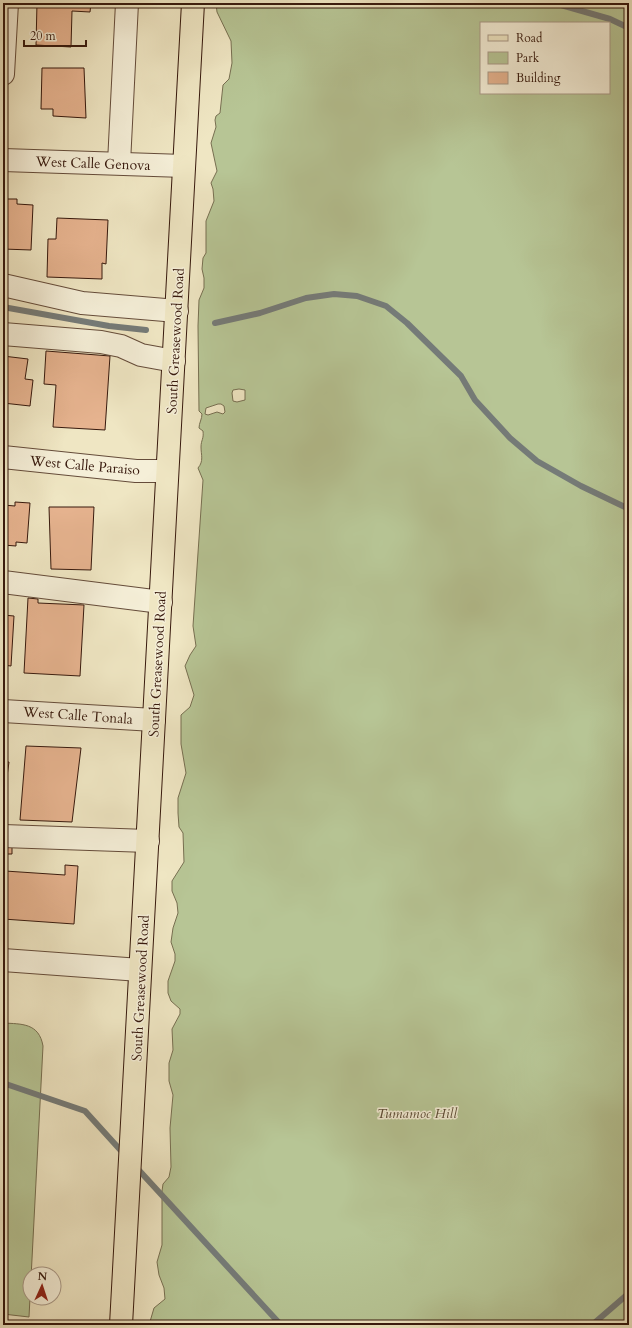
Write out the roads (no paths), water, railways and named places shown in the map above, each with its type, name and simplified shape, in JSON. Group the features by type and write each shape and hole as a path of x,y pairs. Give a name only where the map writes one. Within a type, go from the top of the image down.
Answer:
{"main road":[{"name":"South Greasewood Road","path":"121,1325 193,3"}],"street":[{"path":"3,74 7,3"},
{"path":"119,163 127,3"},
{"name":"West Calle Genova","path":"3,160 184,166"},
{"path":"3,285 82,303 177,311"},
{"path":"3,334 101,342 121,346 141,355 174,361"},
{"name":"West Calle Paraiso","path":"3,457 136,471 167,471"},
{"path":"3,582 160,602"},
{"name":"West Calle Tonala","path":"3,711 154,720"},
{"path":"3,836 148,841"},
{"path":"3,960 140,970"}],"waterway":[{"path":"554,3 610,19 629,28"},
{"path":"215,323 260,313 306,298 334,294 357,296 386,306 407,323 461,376 475,400 510,438 537,461 581,486 629,509"},
{"path":"3,307 109,326 146,330"},
{"path":"3,1083 85,1111 124,1154"},
{"path":"136,1167 281,1325"},
{"path":"592,1325 629,1293"}],"park label":[{"name":"Tumamoc Hill","path":"417,1113"}]}
